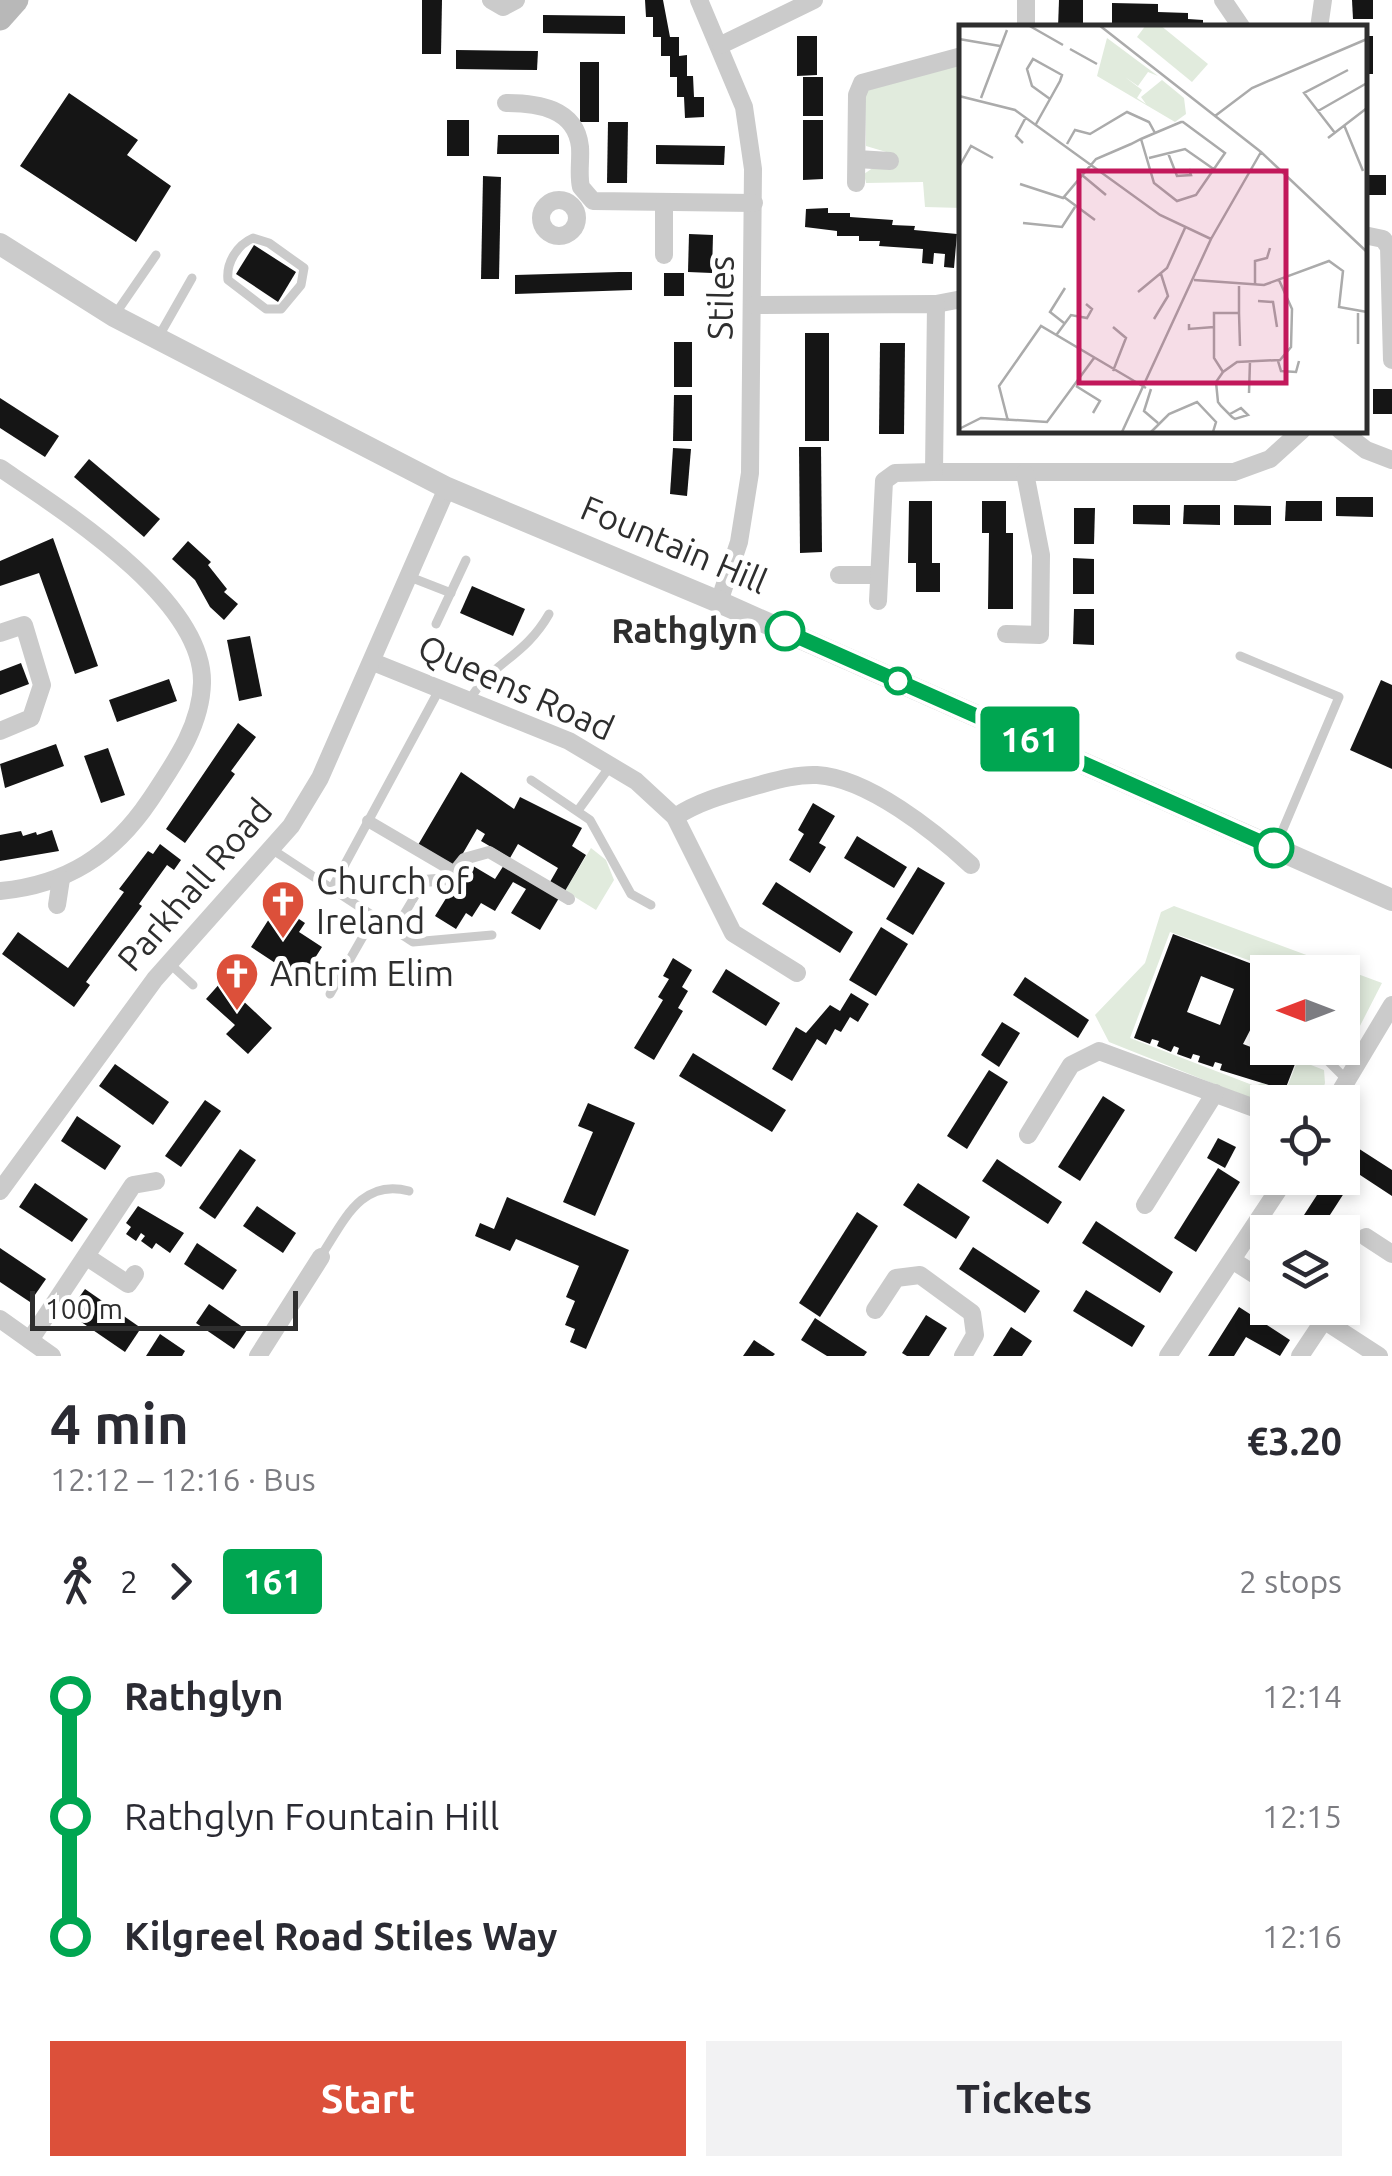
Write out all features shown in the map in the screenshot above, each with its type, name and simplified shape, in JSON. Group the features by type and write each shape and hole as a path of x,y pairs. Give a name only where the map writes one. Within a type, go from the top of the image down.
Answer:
{"main road":[{"path":"0,18 16,0"}],"street":[{"path":"490,0 503,8 516,0"},
{"name":"Stiles","path":"699,0 748,124 754,202 748,495 739,542 719,602"},
{"path":"720,45 814,0"},
{"path":"1223,0 1240,25"},
{"path":"1319,25 1323,0"},
{"path":"856,183 857,95 862,83 959,57"},
{"path":"506,103 544,105 571,124 579,143 579,200 754,202"},
{"path":"856,159 890,161"},
{"path":"664,203 664,255"},
{"path":"1367,235 1383,239 1390,246 1392,360"},
{"name":"Fountain Hill","path":"0,244 114,316 447,488 719,602 1392,900"},
{"path":"754,305 936,304 959,300"},
{"path":"934,472 936,304"},
{"path":"878,601 884,481 895,473 1234,472 1270,459 1300,432"},
{"path":"1343,432 1366,450 1392,460"},
{"path":"0,468 96,537 156,591 186,630 200,666 198,715 174,762 114,844 61,878 0,891"},
{"path":"1006,634 1040,636 1040,544 1025,473"},
{"name":"Parkhall Road","path":"0,1191 169,964 272,850 320,778 447,488"},
{"path":"839,575 879,575"},
{"path":"0,633 24,625 42,691 31,718 0,731"},
{"name":"Queens Road","path":"373,662 569,741 657,796 676,816 733,934 796,974"},
{"path":"676,816 716,797 783,778 816,775 857,787 935,832 971,865"},
{"path":"368,821 455,872"},
{"path":"424,881 448,878 464,859 490,852 569,898"},
{"path":"57,905 61,878"},
{"path":"1345,1085 1392,1005"},
{"path":"1028,1135 1071,1066 1094,1052 1109,1053 1250,1106"},
{"path":"1145,1205 1215,1093"},
{"path":"30,1340 133,1185 156,1181"},
{"path":"1168,1356 1275,1195"},
{"path":"1366,1237 1392,1254"},
{"path":"258,1356 320,1256"},
{"path":"87,1258 128,1284 135,1274"},
{"path":"1232,1260 1250,1272"},
{"path":"875,1310 896,1278 920,1275 972,1313 975,1335 964,1356"},
{"path":"0,1318 52,1356"},
{"path":"1300,1356 1321,1325"},
{"path":"1332,1325 1379,1356"}],"lane":[{"path":"256,238 304,268 302,284 284,308 266,309 233,288 227,276 240,248 256,238"},
{"path":"114,316 156,256"},
{"path":"157,338 192,278"},
{"path":"436,624 466,560"},
{"path":"410,577 450,592"},
{"path":"469,701 486,676 526,648 549,614"},
{"path":"1240,656 1340,697 1275,848"},
{"path":"331,890 439,690"},
{"path":"578,809 611,765"},
{"path":"531,780 543,792 578,809 590,820 631,894 651,906"},
{"path":"272,850 373,918 422,943 492,934"},
{"path":"394,931 424,881"},
{"path":"330,994 373,918"},
{"path":"169,964 193,985"},
{"path":"1331,1065 1348,1081"},
{"path":"320,1256 362,1198 385,1186 410,1191"}],"green space":[{"path":"959,65 959,208 925,207 923,182 866,183 864,174 893,154 866,146 865,91"},
{"path":"591,848 606,860 614,880 596,910 565,891"},
{"path":"1174,906 1306,955 1250,955 1250,961 1170,932 1130,1038 1252,1085 1250,1098 1109,1042 1095,1015 1145,963 1161,912"},
{"path":"1360,975 1382,983 1360,1026"},
{"path":"1296,1065 1324,1070 1325,1083 1288,1085"}],"building":[{"path":"422,0 442,0 441,54 422,54"},
{"path":"645,0 663,0 670,37 679,37 679,56 687,55 687,76 693,76 694,97 704,97 704,117 685,118 684,97 677,97 677,77 670,77 670,56 661,56 661,37 653,37 653,17 646,17"},
{"path":"1059,0 1083,0 1083,25 1058,25"},
{"path":"1352,0 1373,0 1373,19 1353,19"},
{"path":"1112,3 1158,4 1158,12 1188,13 1188,19 1203,20 1203,25 1112,25"},
{"path":"543,15 625,16 625,34 543,33"},
{"path":"797,36 817,36 817,75 797,76"},
{"path":"1367,36 1373,36 1373,74 1367,74"},
{"path":"456,50 538,51 537,70 456,69"},
{"path":"580,62 599,62 599,122 580,122"},
{"path":"803,77 823,77 823,116 803,116"},
{"path":"69,93 138,140 127,155 171,186 136,242 20,166"},
{"path":"447,120 469,120 469,156 447,156"},
{"path":"803,120 823,120 823,179 803,180"},
{"path":"608,122 628,122 627,183 607,183"},
{"path":"498,135 559,135 559,154 497,154"},
{"path":"656,145 725,146 724,165 656,164"},
{"path":"1367,175 1386,175 1386,195 1367,195"},
{"path":"483,176 501,177 499,279 481,279"},
{"path":"828,208 828,213 893,220 892,225 915,226 914,230 957,234 954,268 944,267 945,254 934,253 933,264 922,263 923,249 879,246 880,241 859,241 859,236 837,236 837,231 805,227 806,209"},
{"path":"689,234 713,235 712,273 688,272"},
{"path":"254,245 296,272 278,302 236,274"},
{"path":"632,272 632,290 515,294 515,275"},
{"path":"664,273 684,273 684,296 664,296"},
{"path":"805,333 829,333 829,441 805,441"},
{"path":"674,342 692,342 692,387 674,387"},
{"path":"880,343 905,343 904,434 879,434"},
{"path":"1373,389 1392,389 1392,414 1373,414"},
{"path":"674,395 692,395 692,441 673,441"},
{"path":"0,398 59,436 45,457 0,428"},
{"path":"799,447 821,447 822,552 800,553"},
{"path":"673,448 691,449 687,496 670,494"},
{"path":"89,459 160,519 144,537 74,477"},
{"path":"1336,497 1373,497 1373,517 1336,516"},
{"path":"909,501 932,501 932,563 940,563 940,592 916,592 916,563 908,563"},
{"path":"982,501 1006,501 1006,533 1013,533 1013,609 988,609 989,533 982,533"},
{"path":"1286,501 1322,501 1322,521 1285,521"},
{"path":"1133,505 1170,505 1170,525 1133,524"},
{"path":"1184,505 1220,505 1220,525 1183,524"},
{"path":"1234,505 1271,506 1271,525 1234,525"},
{"path":"1074,508 1095,508 1094,544 1074,544"},
{"path":"53,538 98,666 75,674 39,573 0,586 0,561"},
{"path":"188,541 211,562 208,565 227,589 224,592 238,604 224,620 210,607 195,580 172,559"},
{"path":"1073,558 1094,559 1094,594 1073,594"},
{"path":"472,586 525,609 513,636 460,613"},
{"path":"1074,609 1094,609 1094,645 1073,644"},
{"path":"250,636 262,696 239,701 227,640"},
{"path":"21,663 29,684 0,695 0,671"},
{"path":"169,679 177,701 117,722 109,700"},
{"path":"1381,680 1392,685 1392,769 1350,750"},
{"path":"238,723 256,737 231,771 235,774 185,843 166,829"},
{"path":"56,744 64,766 5,788 0,764"},
{"path":"108,748 125,795 101,803 84,756"},
{"path":"461,772 514,809 520,797 582,828 572,846 586,855 565,891 550,882 558,868 518,844 510,858 481,841 485,834 477,829 455,867 418,845"},
{"path":"813,803 835,816 819,843 826,847 810,873 789,860 804,834 798,830"},
{"path":"52,830 59,851 0,861 0,835 21,831 23,836 36,832 37,835"},
{"path":"857,836 907,867 894,888 844,858"},
{"path":"160,844 181,860 174,870 167,865 86,982 90,985 74,1007 2,954 18,932 68,968 124,892 119,889 148,851 153,854"},
{"path":"468,863 495,879 504,865 559,898 540,930 511,913 526,889 513,882 495,911 481,903 472,917 466,913 456,929 435,916"},
{"path":"918,867 945,883 913,935 886,919"},
{"path":"776,882 853,932 840,953 762,904"},
{"name":"Church of Ireland","path":"278,905 305,923 299,932 322,947 301,980 251,947"},
{"path":"881,927 908,944 876,996 849,980"},
{"path":"1173,934 1250,963 1250,1030 1243,1044 1250,1047 1250,1065 1295,1065 1287,1085 1269,1085 1220,1070 1222,1064 1215,1062 1213,1067 1198,1062 1200,1056 1193,1054 1191,1059 1177,1054 1179,1048 1174,1046 1171,1052 1157,1046 1159,1041 1152,1039 1150,1044 1134,1038","holes":["1201,976 1234,989 1220,1025 1187,1012"]},
{"path":"673,958 692,970 682,987 688,991 678,1008 683,1011 654,1060 634,1048 663,1000 658,997 669,979 663,976"},
{"path":"726,969 780,1003 766,1026 712,992"},
{"path":"1025,977 1089,1020 1078,1038 1013,995"},
{"name":"Antrim Elim","path":"222,981 272,1028 248,1054 226,1034 235,1025 206,999"},
{"path":"851,993 869,1004 858,1022 850,1017 841,1032 835,1029 826,1045 817,1039 792,1081 772,1069 796,1027 806,1033 830,1005 840,1011"},
{"path":"1002,1022 1020,1033 999,1067 981,1055"},
{"path":"693,1053 786,1110 772,1132 679,1076"},
{"path":"115,1064 169,1102 153,1125 99,1086"},
{"path":"989,1070 1008,1082 967,1149 947,1136"},
{"path":"1103,1096 1125,1110 1080,1181 1058,1167"},
{"path":"205,1100 221,1111 181,1167 165,1156"},
{"path":"588,1103 635,1123 595,1216 563,1202 593,1132 578,1126"},
{"path":"77,1116 121,1146 105,1170 61,1141"},
{"path":"1218,1138 1236,1147 1225,1168 1207,1158"},
{"path":"240,1149 256,1160 215,1219 199,1208"},
{"path":"1360,1149 1392,1170 1392,1196 1360,1175"},
{"path":"997,1159 1062,1202 1048,1224 982,1181"},
{"path":"1218,1168 1240,1182 1196,1252 1174,1238"},
{"path":"35,1183 88,1219 72,1242 19,1207"},
{"path":"918,1183 970,1217 956,1239 903,1205"},
{"path":"1317,1195 1343,1195 1330,1215 1304,1215"},
{"path":"507,1197 629,1250 586,1349 570,1342 575,1329 565,1325 575,1301 566,1297 579,1266 516,1239 510,1251 475,1236 480,1223 494,1229"},
{"path":"138,1206 184,1233 170,1253 156,1243 152,1249 141,1241 145,1236 141,1233 136,1241 126,1234 131,1227 126,1223"},
{"path":"257,1206 296,1233 283,1253 243,1226"},
{"path":"857,1212 878,1226 820,1317 799,1303"},
{"path":"1096,1221 1173,1272 1160,1293 1082,1243"},
{"path":"197,1243 237,1270 223,1290 184,1264"},
{"path":"973,1247 1040,1291 1025,1313 959,1269"},
{"path":"0,1248 46,1279 30,1302 0,1282"},
{"path":"85,1289 141,1328 125,1352 68,1313"},
{"path":"1086,1290 1145,1326 1132,1347 1073,1311"},
{"path":"209,1304 247,1330 234,1349 196,1323"},
{"path":"1239,1307 1250,1314 1250,1325 1267,1325 1290,1340 1280,1356 1246,1337 1234,1356 1208,1356"},
{"path":"926,1315 947,1328 929,1356 907,1356 902,1353"},
{"path":"815,1318 867,1352 864,1356 827,1356 801,1340"},
{"path":"1011,1327 1032,1341 1022,1356 993,1356"},
{"path":"160,1334 185,1351 182,1356 146,1356"},
{"path":"754,1340 775,1354 743,1356"}],"bus line":[{"name":"161","path":"785,631 1274,848"}],"place":[{"name":"Rathglyn","path":"785,631"},
{"name":"Church of Ireland","path":"283,940"},
{"name":"Antrim Elim","path":"237,1012"}]}
